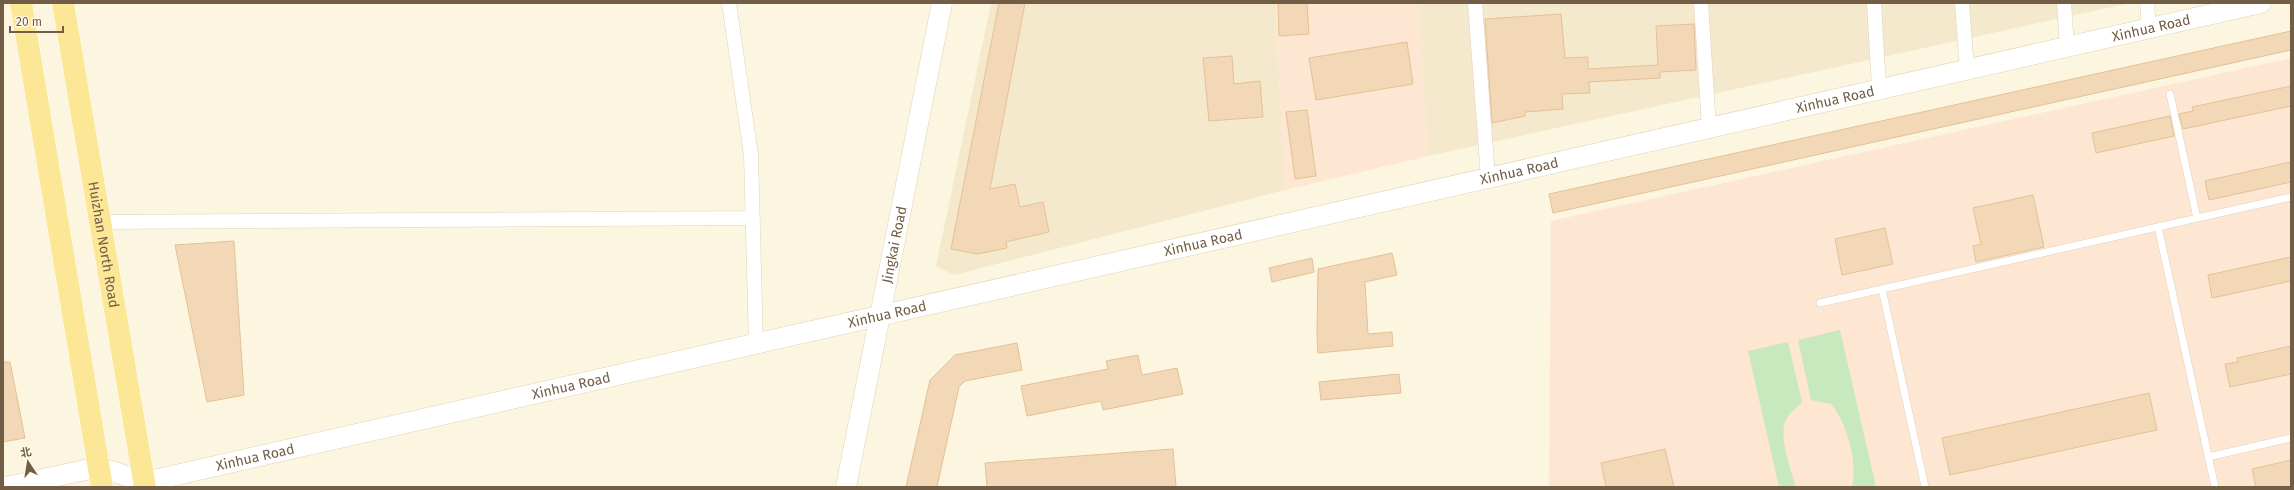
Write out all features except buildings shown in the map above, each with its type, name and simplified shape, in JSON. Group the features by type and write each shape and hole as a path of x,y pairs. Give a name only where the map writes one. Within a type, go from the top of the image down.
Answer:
{"main road":[{"path":"21,3 100,477"},
{"name":"Huizhan North Road","path":"63,3 141,485"},
{"name":"Jingkai Road","path":"846,487 942,3"},
{"name":"Xinhua Road","path":"141,485 1967,70 2149,28 2230,6 2261,3"},
{"path":"6,487 100,477 141,485"}],"street":[{"path":"729,3 751,155 756,344"},
{"path":"1475,3 1488,178"},
{"path":"1701,3 1709,128"},
{"path":"1874,3 1879,89"},
{"path":"1962,3 1967,70"},
{"path":"2064,3 2067,47"},
{"path":"2147,3 2149,28"},
{"path":"99,222 753,218"}],"lane":[{"path":"2170,94 2197,218"},
{"path":"1820,303 2291,197"},
{"path":"2158,227 2215,487"},
{"path":"1882,289 1925,487"},
{"path":"2208,457 2291,438"}],"shaded area":[{"path":"991,3 1275,3 1285,190 954,275 936,266"},
{"path":"1275,3 1419,3 1428,156 1285,190"},
{"path":"1419,3 2130,3 1428,156"},
{"path":"2291,58 2291,487 1549,487 1551,221"}],"green space":[{"path":"1840,330 1876,487 1852,487 1854,467 1850,444 1842,421 1831,404 1811,400 1798,340"},
{"path":"1788,342 1802,402 1788,416 1784,425 1783,433 1788,462 1796,487 1779,487 1748,351"}]}
